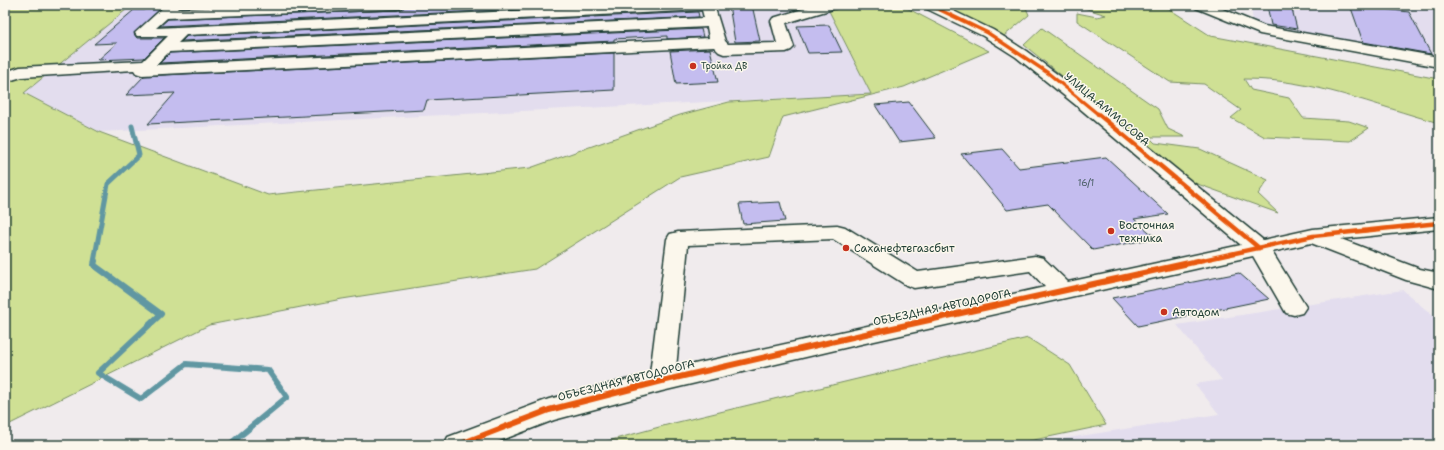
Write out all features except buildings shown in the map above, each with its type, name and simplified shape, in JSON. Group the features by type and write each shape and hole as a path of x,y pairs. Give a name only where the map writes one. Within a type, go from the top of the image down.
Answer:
{"street":[{"path":"397,5 168,10 142,33 464,12 708,6 718,42 724,49 786,47 778,21 831,5"},
{"name":"УЛИЦА АММОСОВА","path":"930,5 988,33 1048,73 1258,248 1294,307"},
{"path":"1201,5 1260,30 1439,62"},
{"path":"452,55 464,12"},
{"path":"164,48 713,22"},
{"path":"182,31 142,70 718,42"},
{"path":"5,77 20,72 147,65"},
{"name":"ОБЪЕЗДНАЯ АВТОДОРОГА","path":"458,445 549,410 662,380 1313,236 1397,226 1439,223"},
{"path":"662,380 678,240 837,232 914,280 1035,263 1063,292"},
{"path":"1313,236 1414,275 1439,281"}],"shaded area":[{"path":"132,5 826,5 871,94 99,132 24,93"},
{"path":"1251,5 1439,5 1439,59 1278,31 1253,22"},
{"path":"1403,290 1439,321 1439,445 1024,445 1219,414 1195,384 1222,380 1177,325"}],"green space":[{"path":"5,5 132,5 24,93 99,132 268,195 530,168 680,115 729,102 871,94 826,5 901,5 989,51 904,87 783,117 769,157 680,177 535,269 342,299 209,325 8,425 5,418"},
{"path":"939,5 1025,5 1029,15 1004,36"},
{"path":"1083,5 1163,5 1211,36 1439,79 1439,123 1319,88 1270,80 1244,79 1251,90 1289,98 1303,118 1349,121 1369,128 1350,141 1265,137 1231,118 1241,110 1204,84 1170,82 1077,21 1077,13 1097,17 1106,15 1081,7"},
{"path":"1042,28 1158,109 1168,129 1185,137 1149,137 1155,143 1200,149 1268,180 1258,194 1278,213 1192,182 1024,45"},
{"path":"1028,338 1070,365 1106,425 1010,445 593,445 674,423"}],"waterway":[{"path":"94,262 108,184 139,155 132,126"},
{"path":"95,261 94,265 161,314 98,373 141,399 186,364 268,370 287,397 229,445"}],"cycle path":[{"path":"930,5 988,33 1048,73 1259,248"},
{"path":"458,445 549,410 662,381 861,335 1313,236 1397,226 1439,223"}],"place":[{"name":"Тройка ДВ","path":"693,66"},
{"name":"Восточная техника","path":"1111,231"},
{"name":"Саханефтегазсбыт","path":"846,248"},
{"name":"Автодом","path":"1164,312"}]}
